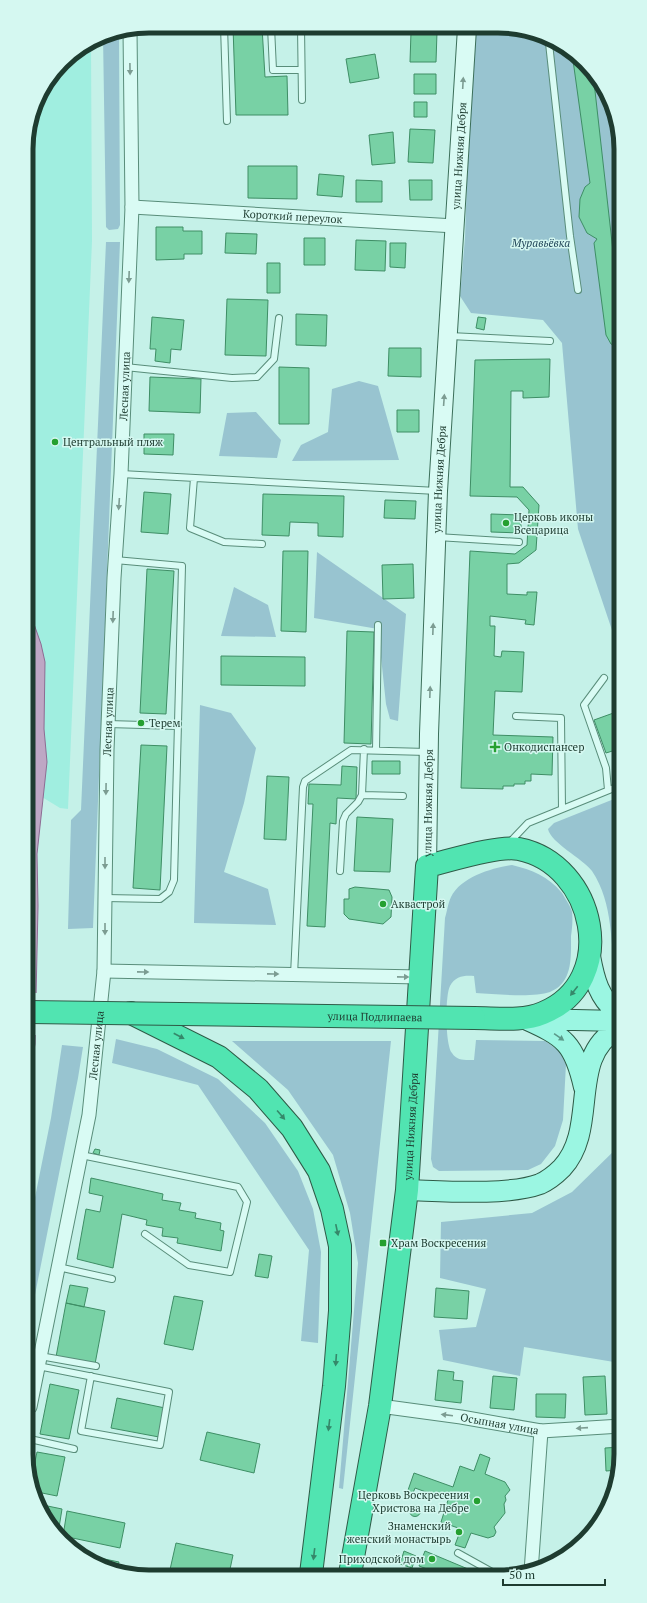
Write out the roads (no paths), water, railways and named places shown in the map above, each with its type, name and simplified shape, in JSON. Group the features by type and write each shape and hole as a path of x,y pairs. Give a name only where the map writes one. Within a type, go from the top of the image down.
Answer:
{"highway":[{"path":"427,866 503,848 518,849 533,854 553,865 570,881 580,896 587,914 590,956 587,970 574,993 562,1003 543,1013 525,1019"},
{"name":"улица Нижняя Дебря","path":"351,1570 380,1406 408,1190 427,866"},
{"name":"улица Подлипаева","path":"33,1012 525,1019"},
{"path":"131,1013 219,1057 258,1089 292,1128 318,1171 332,1209 340,1246 340,1311 334,1386 312,1570"}],"main road":[{"name":"улица Нижняя Дебря","path":"427,866 428,752 438,491 467,33"},
{"path":"590,956 598,989 614,1009"},
{"path":"408,1190 520,1189 546,1181 555,1175 569,1160 577,1144 584,1118 584,1088 576,1056 569,1045 550,1031 525,1019"},
{"name":"улица Подлипаева","path":"525,1019 614,1021"},
{"path":"584,1088 598,1046 614,1032"}],"street":[{"name":"Лесная улица","path":"33,1392 89,1115 104,971 108,724 115,560 121,474 132,207 130,35"},
{"name":"Короткий переулок","path":"132,207 455,226"},
{"path":"104,971 420,977"},
{"name":"Осыпная улица","path":"380,1406 461,1417 541,1431 614,1426"},
{"path":"532,1565 541,1431"}],"lane":[{"path":"224,33 227,121"},
{"path":"272,33 273,70 301,70"},
{"path":"300,33 302,100"},
{"path":"548,45 570,236 578,290"},
{"path":"125,367 232,378 257,377 274,359 279,318"},
{"path":"448,336 550,341"},
{"path":"121,474 438,491"},
{"path":"194,478 190,528 224,542 262,544"},
{"path":"436,537 519,542"},
{"path":"106,898 160,899 169,892 174,880 182,566 115,560"},
{"path":"376,750 378,625"},
{"path":"604,678 584,705 606,768 608,790"},
{"path":"516,716 561,718 562,809"},
{"path":"108,724 178,726"},
{"path":"294,975 303,787 309,777 347,751 364,749 428,752"},
{"path":"340,871 342,821 362,795 364,749"},
{"path":"503,848 528,823 614,788"},
{"path":"362,795 403,796"},
{"path":"81,1155 238,1187 247,1202 230,1272 189,1264 145,1234"},
{"path":"58,1267 112,1280"},
{"path":"39,1361 96,1366"},
{"path":"39,1361 91,1376 169,1392 160,1445 81,1431 91,1376"},
{"path":"33,1440 74,1449"},
{"path":"458,1553 489,1570"}],"place":[{"name":"Центральный пляж","path":"55,442"},
{"name":"Церковь иконы Всецарица","path":"506,523"},
{"name":"Терем","path":"141,723"},
{"name":"Онкодиспансер","path":"495,747"},
{"name":"Аквастрой","path":"383,904"},
{"name":"Храм Воскресения","path":"383,1243"},
{"name":"Церковь Воскресения Христова на Дебре","path":"477,1501"},
{"name":"Знаменский женский монастырь","path":"459,1532"},
{"name":"Приходской дом","path":"432,1559"}],"park label":[{"name":"Муравьёвка","path":"541,243"}]}
